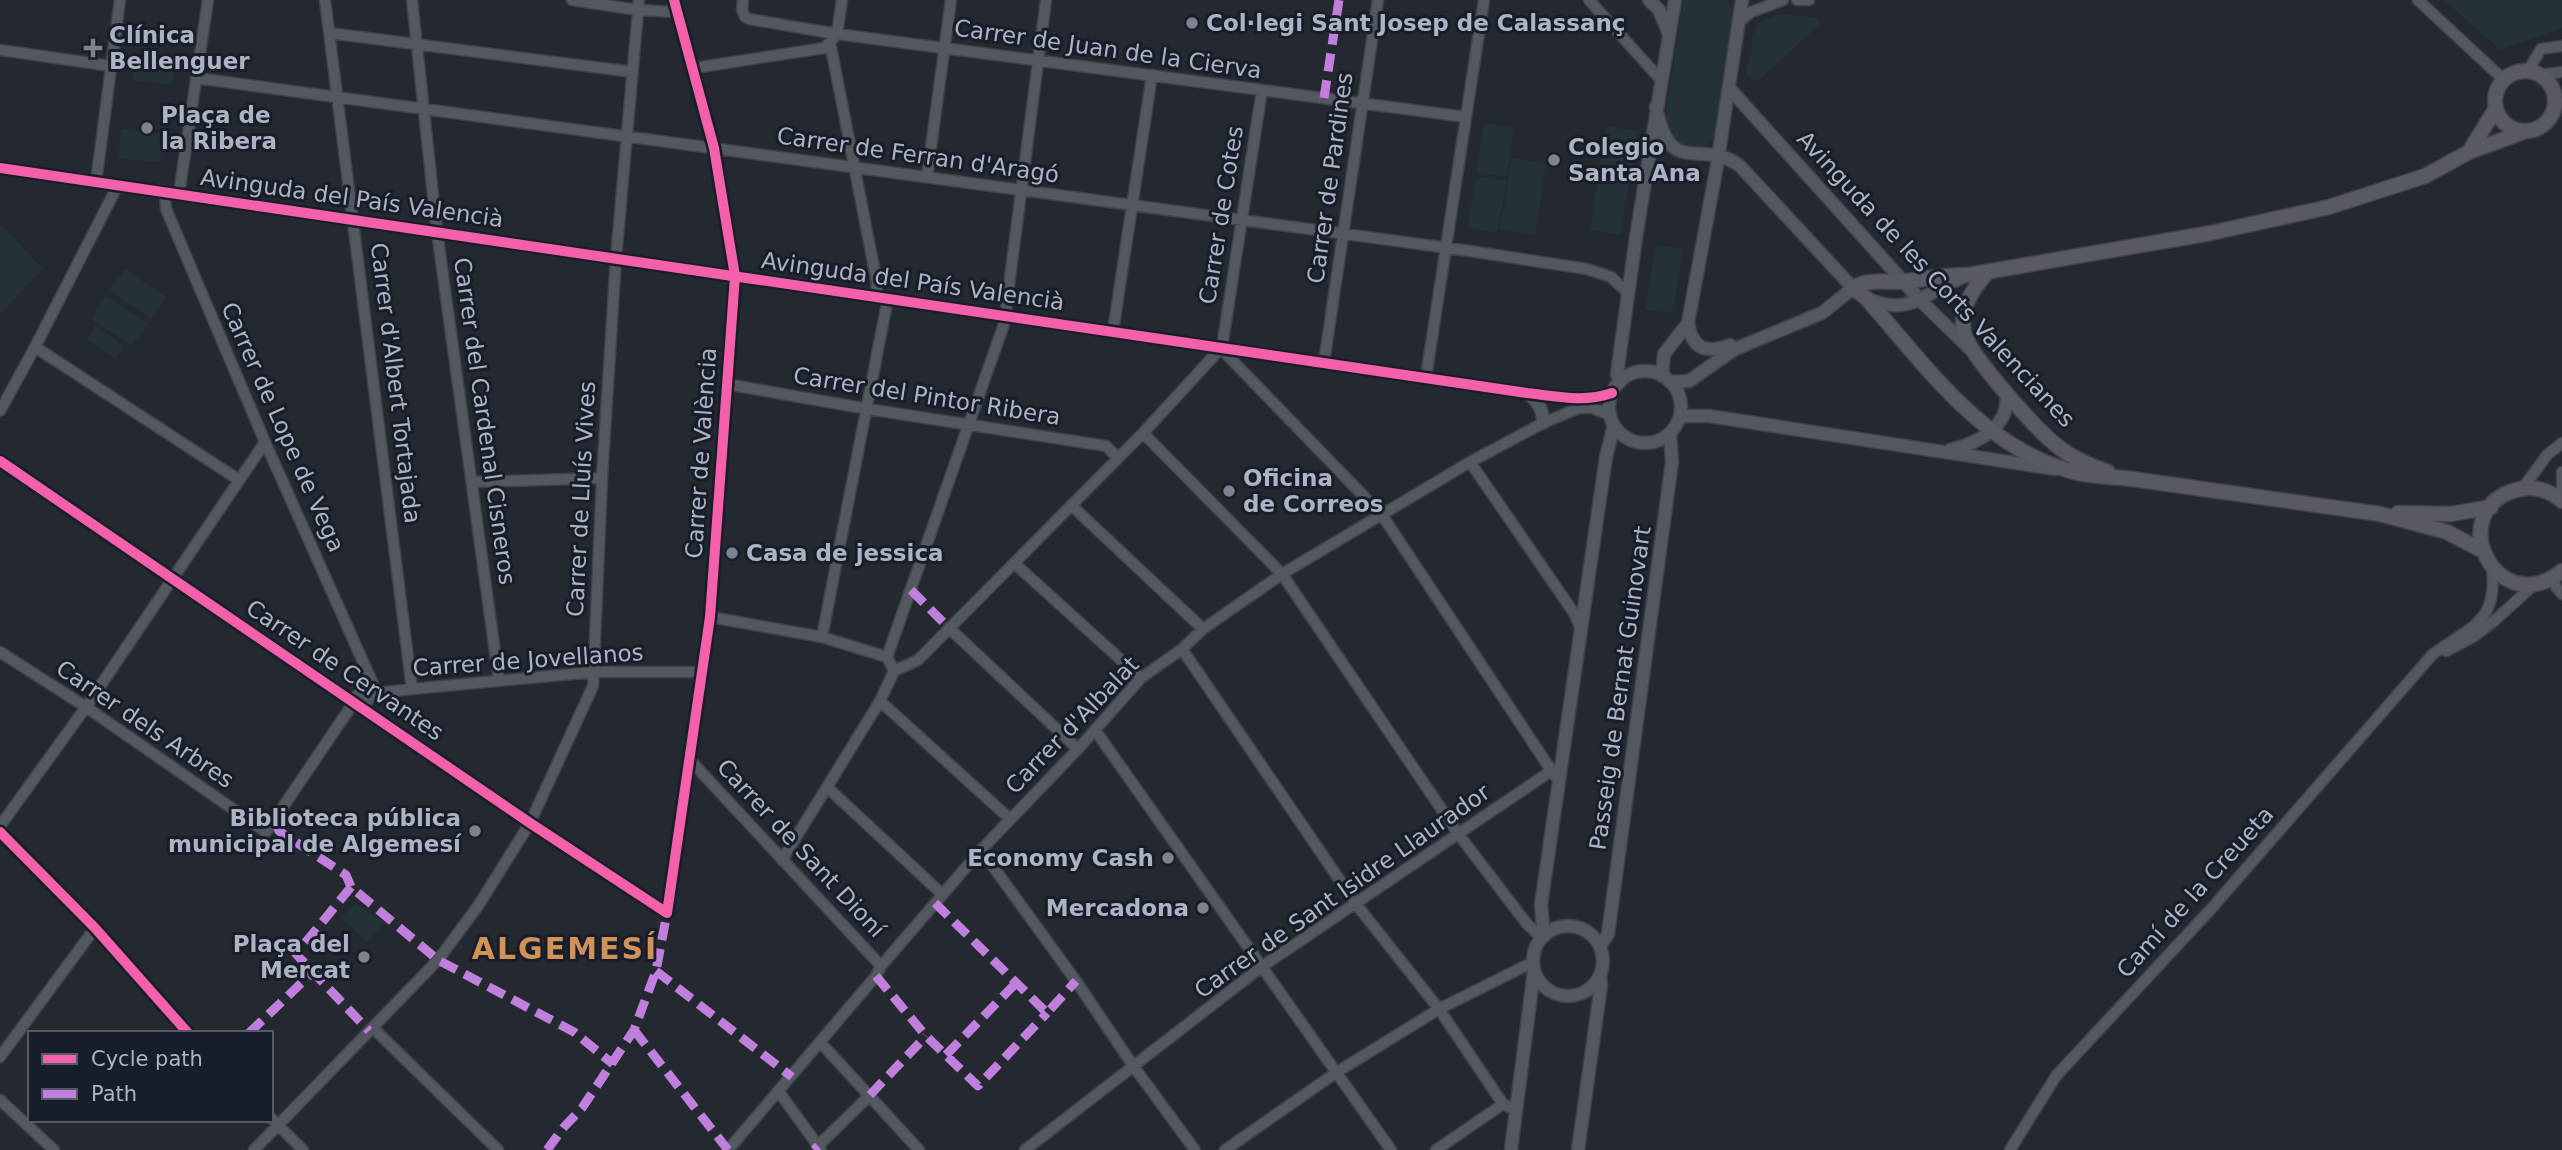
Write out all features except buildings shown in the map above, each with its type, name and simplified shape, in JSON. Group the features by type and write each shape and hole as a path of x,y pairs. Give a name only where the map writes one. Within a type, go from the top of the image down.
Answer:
{"main road":[{"path":"1853,288 1868,281 1903,282 1949,274 1968,275 2211,233 2329,207 2425,176 2469,152 2534,129 2555,118 2557,87 2534,73 2511,75 2504,80 2496,98 2496,108 2469,152"},
{"path":"2496,108 2507,124 2526,131"},
{"path":"1972,351 1964,332 1963,316 1971,292 1990,271"},
{"name":"Avinguda de les Corts Valencianes","path":"1853,288 1866,298 1967,411 1991,432 2066,470 2094,476 2125,478"},
{"name":"Avinguda de les Corts Valencianes","path":"1972,351 2059,447 2079,460 2125,478"},
{"path":"2125,478 2380,514 2447,533 2483,551"},
{"path":"2558,575 2535,584 2516,583 2492,568 2483,551 2481,533 2482,523 2491,507 2505,494 2523,488 2542,489 2562,501"},
{"path":"2380,514 2451,514 2491,507"}],"street":[{"path":"96,182 120,0"},
{"path":"179,194 208,0"},
{"name":"Carrer d'Albert Tortajada","path":"325,0 412,689"},
{"name":"Carrer del Cardenal Cisneros","path":"412,0 438,232 499,681"},
{"path":"572,0 639,5 677,12"},
{"name":"Carrer de València","path":"667,913 710,617 735,276 714,148 674,0"},
{"name":"Carrer de Juan de la Cierva","path":"743,0 742,9 746,17 833,38 944,48 1466,117"},
{"path":"822,637 863,421 868,410 882,297 877,284 855,168 833,38 842,0"},
{"path":"927,177 951,0"},
{"path":"894,671 887,657 1005,316 1046,0"},
{"name":"Carrer de Pardines","path":"1324,362 1378,0"},
{"path":"1426,377 1484,0"},
{"path":"1589,0 1661,80"},
{"path":"1649,0 1659,10 1669,34"},
{"path":"1675,0 1628,293 1612,420 1621,433 1640,443 1651,443 1670,433 1680,416 1678,392 1666,379 1664,354 1688,323"},
{"path":"1742,0 1688,323 1690,336 1696,344 1709,350 1717,350 1760,332 1795,324"},
{"path":"1739,22 1751,12 1783,0"},
{"path":"1797,0 1809,0"},
{"path":"2418,0 2504,80"},
{"name":"Carrer de Lluís Vives","path":"370,1031 438,960 478,906 530,823 593,686 602,478 616,258 639,5"},
{"path":"329,33 632,72"},
{"path":"694,68 824,48 833,38"},
{"path":"2562,46 2541,49 2534,73 2562,72"},
{"path":"0,50 111,66"},
{"path":"1113,331 1152,75"},
{"name":"Carrer de Ferran d'Aragó","path":"196,78 1587,269 1611,277 1628,293"},
{"name":"Avinguda de les Corts Valencianes","path":"1729,88 1903,282 1972,351"},
{"name":"Carrer de Cotes","path":"1222,347 1262,90"},
{"path":"1656,107 1665,138 1674,148 1691,155 1718,154"},
{"name":"Avinguda de les Corts Valencianes","path":"1718,154 1740,166 1853,288"},
{"name":"Avinguda del País Valencià","path":"0,168 1527,393 1581,399 1597,398 1616,388"},
{"path":"0,411 36,347 118,185"},
{"name":"Carrer de Lope de Vega","path":"165,192 166,209 265,442 377,693"},
{"path":"1866,298 1896,307 1920,300 1968,275"},
{"path":"1616,388 1629,376 1640,372 1651,372 1666,379 1689,381 1735,349 1822,313 1853,288"},
{"path":"36,347 239,480"},
{"path":"782,860 880,701 894,671 918,660 1143,433 1222,347 1382,515 1555,776"},
{"name":"Carrer del Pintor Ribera","path":"726,384 868,410 1106,446 1117,457"},
{"path":"1942,452 1966,446 1991,432 2007,408 2006,391"},
{"path":"1527,393 1537,401 1543,423"},
{"name":"Carrer d'Albalat","path":"728,1150 942,894 1141,678 1182,649 1203,629 1282,575 1470,462 1543,423 1579,408 1591,408 1612,420"},
{"path":"1680,416 1709,416 2066,470"},
{"name":"Passeig de Bernat Guinovart","path":"1543,937 1541,905 1555,776 1581,629 1612,420"},
{"path":"1143,433 1282,575 1459,835 1527,924 1543,937"},
{"name":"Passeig de Bernat Guinovart","path":"1600,946 1608,934 1672,462 1670,433"},
{"path":"0,826 86,707 171,577 265,442"},
{"path":"2523,488 2547,455 2562,443"},
{"name":"Carrer de Cervantes","path":"0,461 530,823 667,913"},
{"path":"1470,462 1574,613 1581,629"},
{"path":"2562,472 2562,501"},
{"path":"473,482 602,478"},
{"path":"1071,505 1203,629"},
{"path":"1014,563 1141,678"},
{"name":"Camí de la Creueta","path":"2012,1147 2056,1076 2211,909 2432,655 2476,625 2483,617 2492,599 2492,568"},
{"path":"2558,575 2556,587 2562,594"},
{"name":"Camí de la Creueta","path":"2421,668 2473,637 2535,584"},
{"path":"710,617 822,637 887,657"},
{"path":"949,628 1078,749"},
{"path":"1182,649 1356,904 1439,1009 1503,1104 1516,1110"},
{"name":"Carrer dels Arbres","path":"0,652 86,707 266,832 355,703"},
{"name":"Carrer de Jovellanos","path":"377,693 594,672 702,672"},
{"path":"355,703 370,677"},
{"path":"355,703 377,693"},
{"path":"880,701 1010,818"},
{"path":"1095,730 1391,1150"},
{"name":"Carrer de Sant Dioní","path":"690,760 881,966"},
{"name":"Carrer de Sant Isidre Llaurador","path":"1025,1150 1261,968 1459,835 1555,776"},
{"path":"828,788 942,894"},
{"path":"0,832 95,928 186,1031"},
{"path":"981,850 1076,981 1133,1068 1195,1150"},
{"path":"1511,1150 1537,945 1543,937 1558,927 1575,926 1590,933 1600,946 1603,960 1578,1150"},
{"path":"0,1056 95,928"},
{"path":"1534,966 1543,985 1564,995 1586,991 1600,975"},
{"path":"1225,1150 1337,1072 1439,1009 1534,966"},
{"path":"254,1150 275,1121 370,1031 498,1150"},
{"path":"820,1042 919,1150"},
{"path":"779,1092 819,1148 870,1095"},
{"path":"0,1100 54,1150"},
{"path":"1436,1150 1503,1104"},
{"path":"275,1121 303,1150"}],"shaded area":[{"path":"1683,0 1727,0 1735,15 1716,137 1700,149 1677,142 1666,122"},
{"path":"2444,0 2562,0 2562,28 2500,50"},
{"path":"1779,14 1817,17 1821,23 1757,82 1746,75 1753,35 1759,23"},
{"path":"135,62 174,68 172,85 132,80"},
{"path":"1484,123 1514,128 1507,177 1476,173"},
{"path":"1606,126 1637,131 1621,235 1590,230"},
{"path":"121,129 164,134 160,162 118,159"},
{"path":"1512,158 1546,163 1535,236 1500,230"},
{"path":"1476,177 1507,180 1497,233 1467,227"},
{"path":"0,223 43,269 0,314"},
{"path":"1656,245 1683,248 1673,313 1645,310"},
{"path":"125,269 166,297 151,319 109,291"},
{"path":"106,296 148,323 132,346 91,319"},
{"path":"95,326 124,346 116,359 87,339"},
{"path":"356,904 386,923 367,942 341,917"}],"marked path":[{"path":"1324,98 1339,0"},
{"path":"911,590 949,628"},
{"path":"277,825 279,831 346,875 351,887 438,960 574,1032 613,1064"},
{"path":"351,887 296,954 369,1031"},
{"path":"935,903 1047,1013 1076,981"},
{"path":"547,1150 582,1108 634,1030 656,971 667,913"},
{"path":"656,971 792,1077"},
{"path":"251,1031 313,972"},
{"path":"876,976 926,1036 978,1086 1047,1013"},
{"path":"946,1055 1017,982"},
{"path":"634,1030 728,1150"},
{"path":"870,1095 926,1036"},
{"path":"814,1150 818,1146"}],"cycle path":[{"path":"0,461 530,823 667,913 710,617 735,276 714,148 674,0"},
{"path":"0,168 1527,393 1580,398 1612,393"},
{"path":"0,832 95,928 186,1031"}],"place":[{"name":"Col·legi Sant Josep de Calassanç","path":"1192,23"},
{"name":"Clínica Bellenguer","path":"93,48"},
{"name":"Plaça de la Ribera","path":"147,128"},
{"name":"Colegio Santa Ana","path":"1554,160"},
{"name":"Oficina de Correos","path":"1229,491"},
{"name":"Casa de jessica","path":"732,553"},
{"name":"Biblioteca pública municipal de Algemesí","path":"475,831"},
{"name":"Economy Cash","path":"1168,858"},
{"name":"Mercadona","path":"1203,908"},
{"name":"Plaça del Mercat","path":"364,957"}],"district":[{"name":"ALGEMESÍ","path":"565,949"}]}
